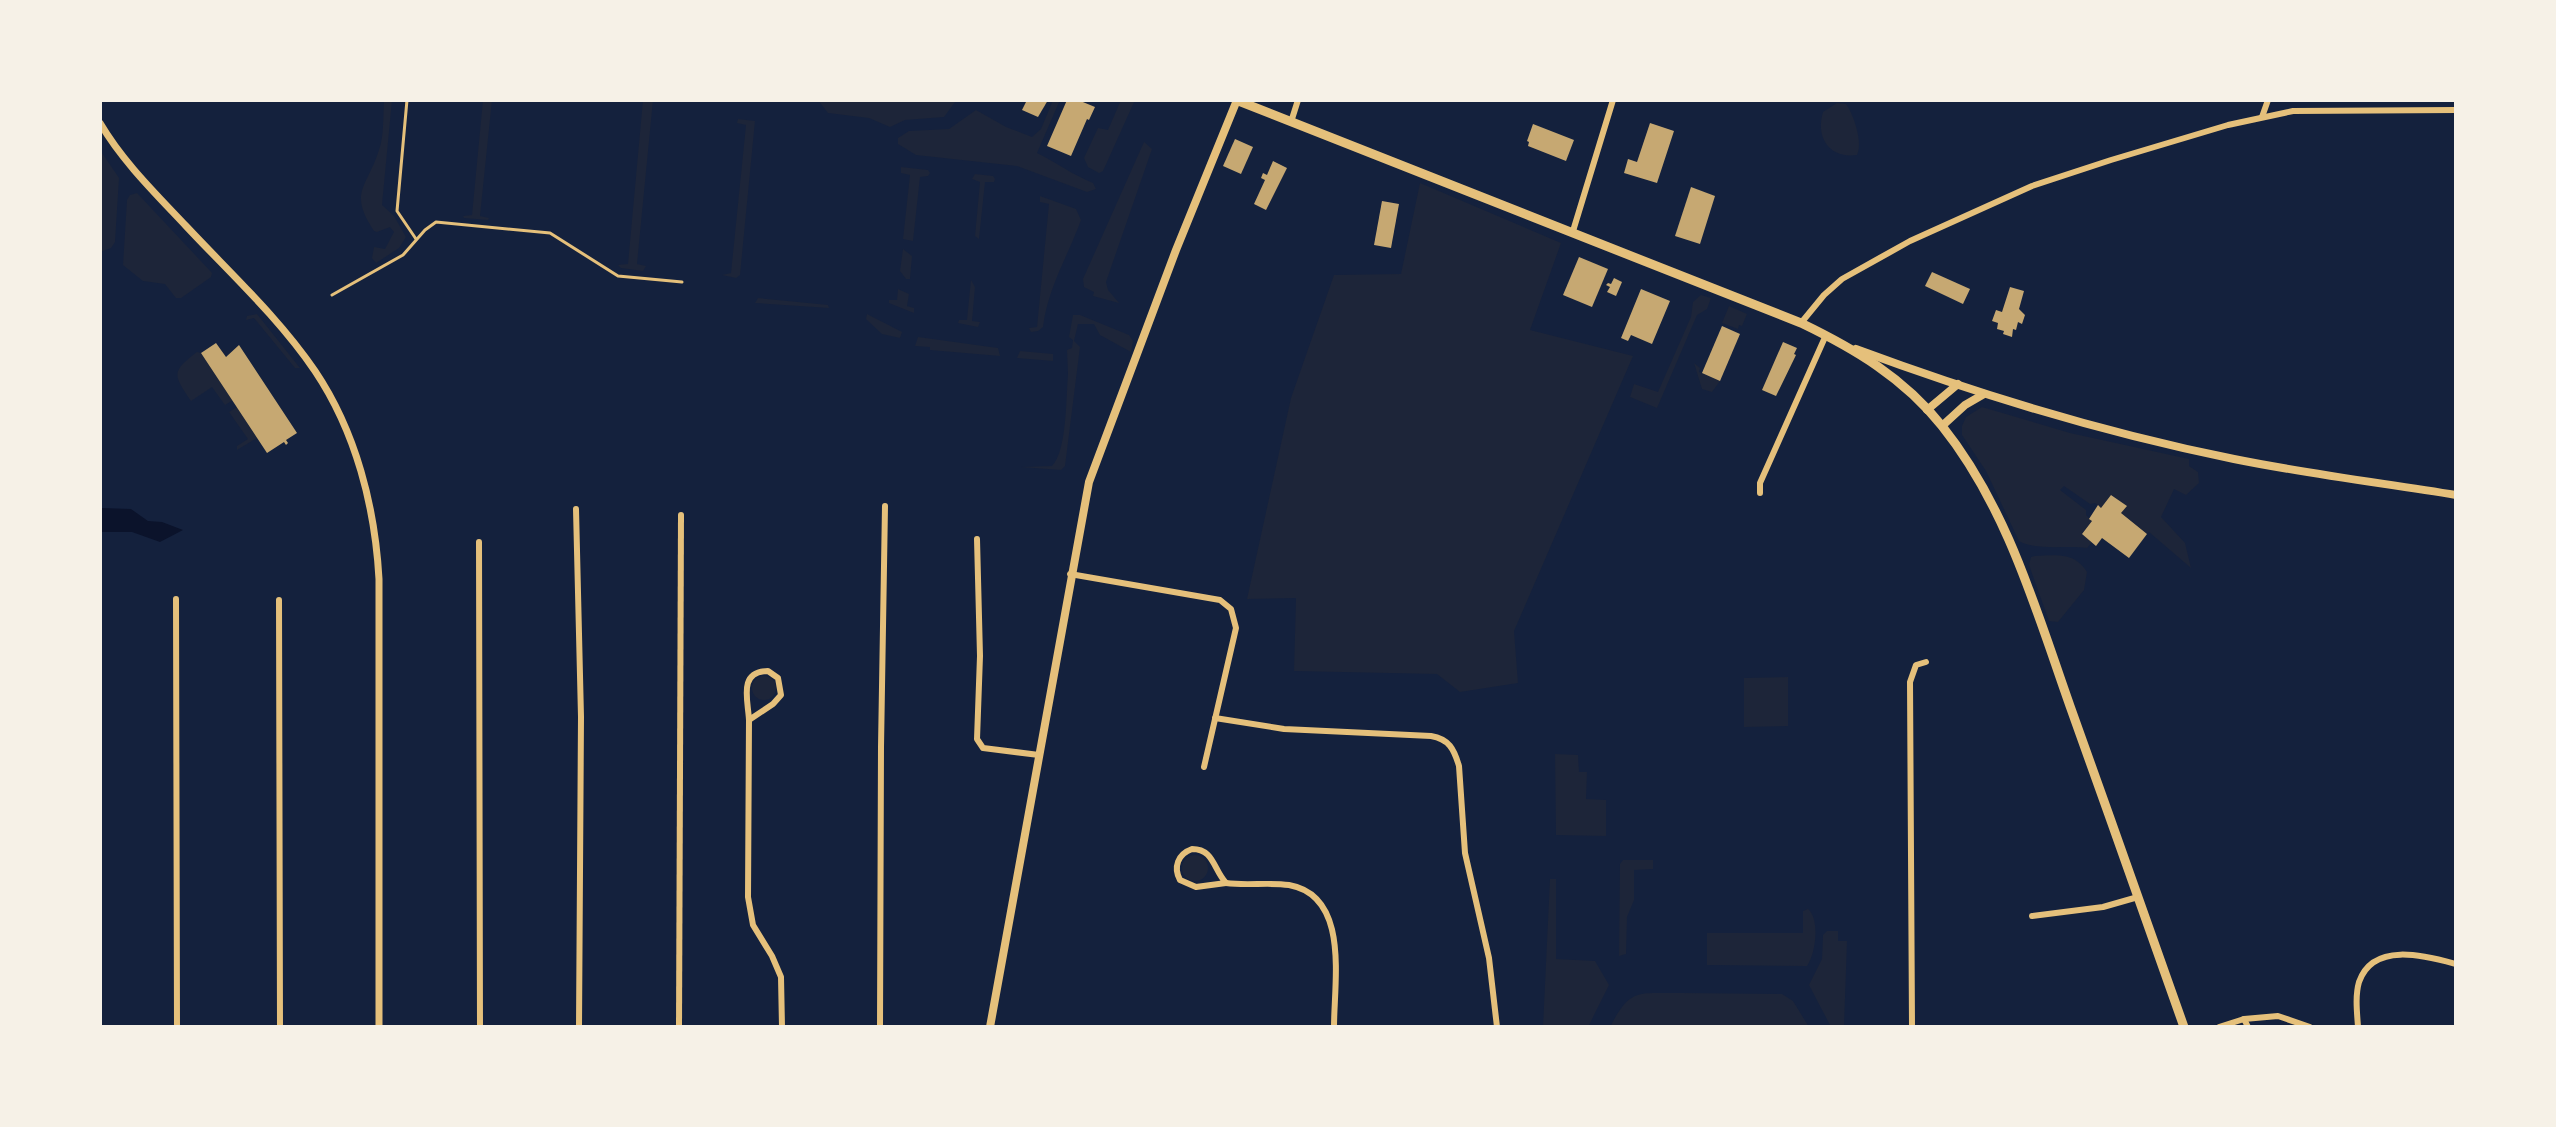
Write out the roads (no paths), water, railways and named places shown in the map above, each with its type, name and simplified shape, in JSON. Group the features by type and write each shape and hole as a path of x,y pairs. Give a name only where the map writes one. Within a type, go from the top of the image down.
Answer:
{"main road":[{"path":"990,1027 1084,500 1094,464 1237,100 1801,323 1848,346 1883,368 1927,410 1970,466 2007,535 2184,1027"},
{"path":"1848,346 1984,394 2098,428 2218,456 2456,495"},
{"path":"1927,410 1958,384"},
{"path":"1942,426 1965,405 1984,394"}],"street":[{"path":"1291,122 1298,100"},
{"path":"1573,231 1613,100"},
{"path":"2262,117 2268,100"},
{"path":"1801,323 1842,279 1955,219 2045,182 2172,141 2262,117 2318,109 2456,110"},
{"path":"100,123 131,166 280,326 316,372 348,434 373,515 379,579 379,1027"},
{"path":"1760,493 1760,483 1826,335"},
{"path":"880,1027 885,506"},
{"path":"576,509 581,717 579,1027"},
{"path":"679,1027 681,515"},
{"path":"977,539 980,656 977,739 983,748 1039,755"},
{"path":"479,542 480,1027"},
{"path":"1070,574 1191,594 1226,604 1235,615 1236,628 1204,767"},
{"path":"176,599 177,1027"},
{"path":"279,600 280,1027"},
{"path":"1912,1027 1910,682 1916,665 1926,662"},
{"path":"749,720 781,695 781,683 768,671 757,672 748,680 746,692 749,720 748,897 753,925 781,977 782,1027"},
{"path":"1215,718 1284,729 1431,736 1448,742 1459,766 1465,853 1489,958 1497,1027"},
{"path":"1226,883 1205,851 1192,849 1177,861 1177,874 1185,884 1196,887 1226,883 1289,885 1308,893 1324,907 1334,937 1334,1027"},
{"path":"2032,916 2103,907 2138,897"},
{"path":"2358,1027 2360,981 2376,961 2392,955 2416,955 2456,964"},
{"path":"2219,1027 2244,1019 2278,1016 2310,1027"},
{"path":"2244,1019 2248,1027"}],"lane":[{"path":"407,100 396,208 416,239"},
{"path":"332,295 403,255 436,222 548,233 618,276 682,282"}]}
